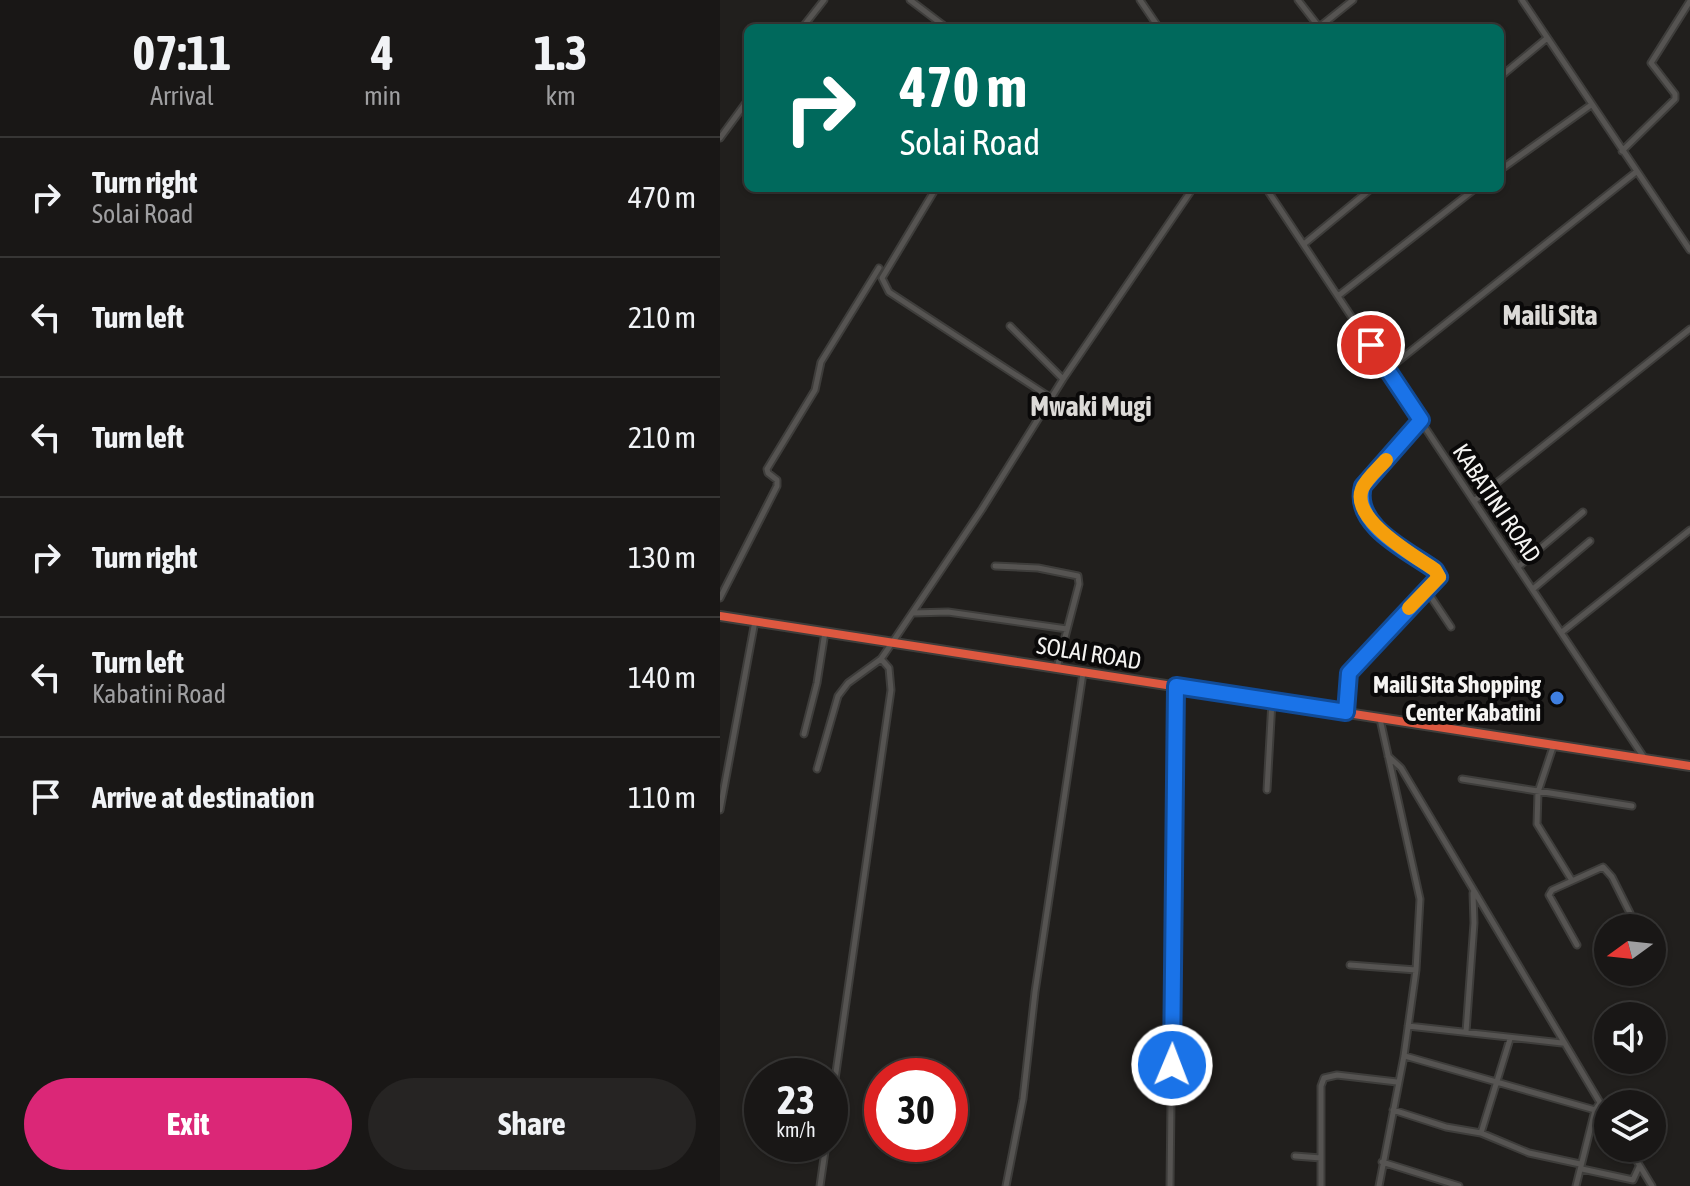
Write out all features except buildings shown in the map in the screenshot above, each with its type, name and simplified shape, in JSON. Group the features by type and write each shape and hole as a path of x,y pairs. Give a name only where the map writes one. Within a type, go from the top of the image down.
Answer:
{"highway":[{"name":"SOLAI ROAD","path":"720,616 1690,766"}],"street":[{"path":"805,24 824,0"},
{"path":"910,0 942,24"},
{"path":"1140,0 1156,24"},
{"path":"1298,0 1316,24"},
{"path":"1324,24 1353,0"},
{"path":"1522,0 1690,250"},
{"path":"1622,151 1675,99 1675,94 1651,63 1690,1"},
{"path":"1504,74 1546,39"},
{"path":"720,138 744,105"},
{"path":"1504,167 1591,105"},
{"path":"1387,370 1636,172"},
{"path":"934,192 882,278 889,292 1051,398"},
{"path":"817,769 838,696 848,683 881,659 1063,379 1190,192"},
{"name":"KABATINI ROAD","path":"1269,192 1645,760"},
{"path":"1304,244 1367,192"},
{"path":"1338,296 1471,192"},
{"path":"720,598 777,486 777,480 767,471 771,460 815,390 821,362 879,268"},
{"path":"1010,326 1063,379"},
{"path":"1474,501 1690,329"},
{"path":"1346,712 1349,673 1439,577 1435,570 1372,523 1360,496 1363,486 1421,420"},
{"path":"1518,567 1583,512"},
{"path":"1562,632 1690,530"},
{"path":"1533,589 1590,541"},
{"path":"995,566 1038,568 1078,576 1079,584 1057,668"},
{"path":"1427,591 1451,627"},
{"path":"913,613 948,612 1067,629"},
{"path":"720,810 755,621"},
{"path":"804,734 817,683 825,632"},
{"path":"838,1058 891,690 889,668 881,659"},
{"path":"1006,1186 1023,1099 1035,992 1083,672"},
{"path":"1170,1186 1176,686"},
{"path":"1267,790 1272,700"},
{"path":"1379,1186 1404,1056 1416,970 1418,884 1380,718"},
{"path":"1553,747 1538,792 1537,824 1571,879"},
{"path":"1387,755 1401,768 1594,1093"},
{"path":"1462,779 1632,806"},
{"path":"1577,945 1549,894 1571,879 1603,867 1612,877 1630,913"},
{"path":"1466,1032 1474,923 1473,892"},
{"path":"1350,965 1416,970"},
{"path":"1408,1026 1563,1043"},
{"path":"1481,1133 1510,1039"},
{"path":"1404,1056 1594,1110"},
{"path":"1321,1186 1321,1086 1324,1078 1337,1075 1397,1082"},
{"path":"1393,1110 1446,1127 1481,1133 1529,1153 1633,1180 1639,1167"},
{"path":"1576,1186 1594,1114"},
{"path":"1295,1156 1321,1158"},
{"path":"820,1186 823,1162"},
{"path":"1382,1162 1459,1186"},
{"path":"1636,1162 1652,1186"}],"slow traffic":[{"path":"1386,460 1363,486 1360,496 1363,508 1372,523 1385,535 1435,570 1439,577 1409,608"}],"place":[{"name":"Maili Sita Shopping Center Kabatini","path":"1557,698"}],"district":[{"name":"Maili Sita","path":"1550,315"},
{"name":"Mwaki Mugi","path":"1091,406"}],"route":[{"path":"1172,1065 1176,686 1346,712 1349,673 1439,577 1435,570 1385,535 1372,523 1363,508 1360,496 1363,486 1421,420 1371,345"}]}
